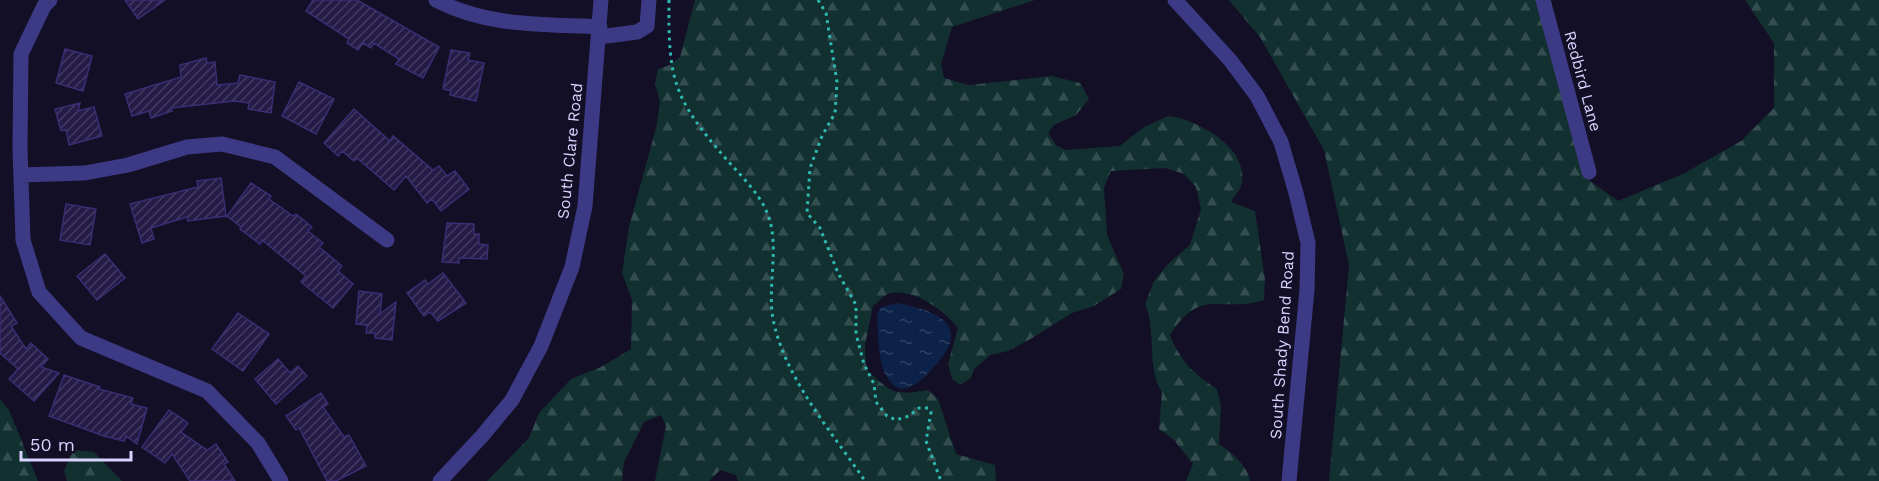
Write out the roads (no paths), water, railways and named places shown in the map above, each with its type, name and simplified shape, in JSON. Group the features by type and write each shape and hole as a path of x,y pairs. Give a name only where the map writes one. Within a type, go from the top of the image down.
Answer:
{"street":[{"path":"50,0 44,6 21,54 23,240 39,292 81,338 207,391 258,443 281,481"},
{"path":"436,0 455,10 488,20 600,32 637,32 647,26 649,0"},
{"name":"South Clare Road","path":"440,481 512,400 541,346 572,267 585,206 601,0"},
{"name":"South Shady Bend Road","path":"1175,0 1230,60 1257,96 1281,142 1301,213 1308,243 1307,290 1289,481"},
{"name":"Redbird Lane","path":"1543,0 1589,171"},
{"path":"21,175 85,173 128,165 187,147 222,144 275,157 387,240"}],"water":[{"path":"897,303 913,306 938,316 951,332 950,342 944,354 932,369 914,385 901,389 887,377 883,368 877,316 880,308"}]}
